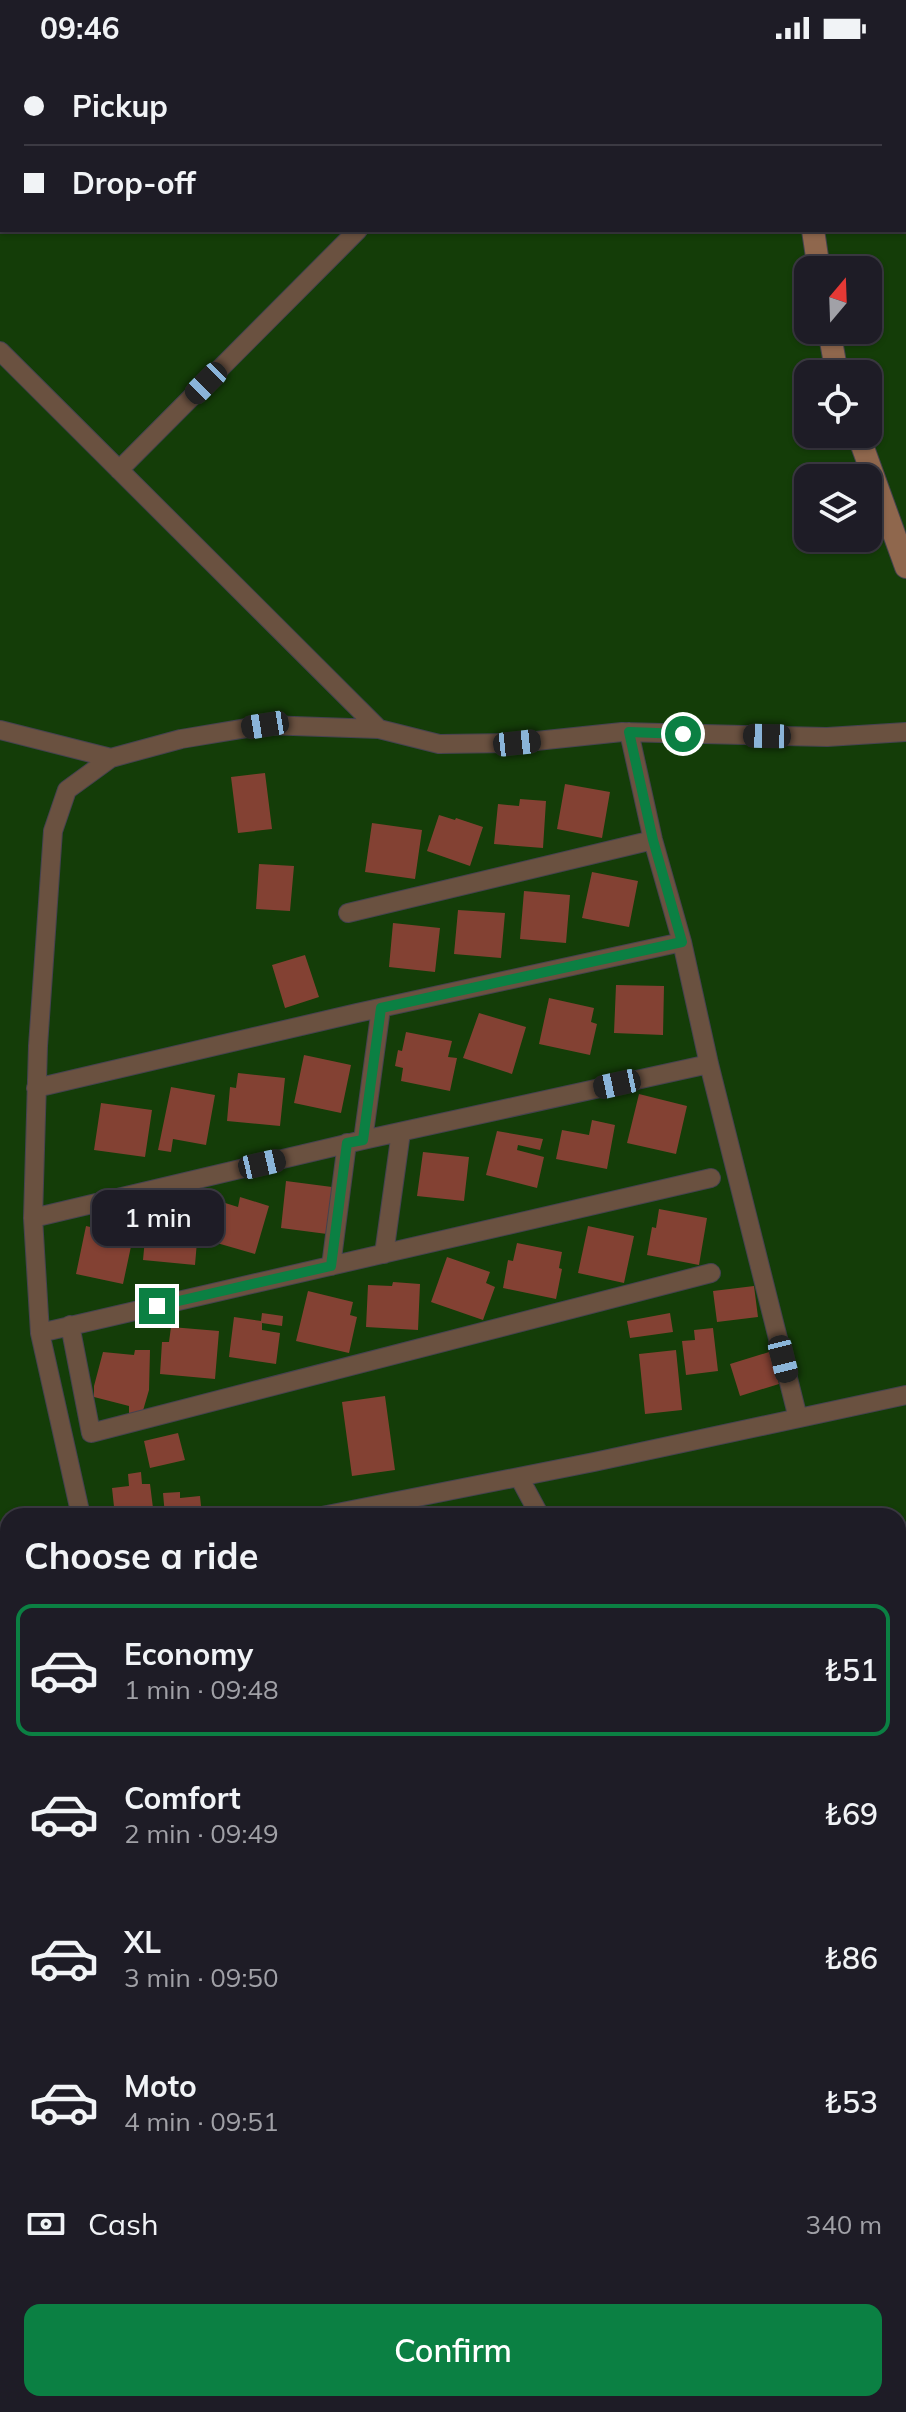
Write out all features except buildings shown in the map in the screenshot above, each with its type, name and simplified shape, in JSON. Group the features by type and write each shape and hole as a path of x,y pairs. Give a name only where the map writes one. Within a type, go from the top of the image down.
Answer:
{"main road":[{"path":"813,232 817,256"},
{"path":"863,448 906,567"}],"street":[{"path":"119,470 356,232"},
{"path":"0,351 379,729"},
{"path":"79,1508 40,1333 33,1218 36,1088 53,831 67,790 111,758 181,739 265,725 379,729 439,744 517,743 629,732 827,737 906,732"},
{"path":"0,730 111,758"},
{"path":"629,732 653,840 682,942 709,1064 798,1418"},
{"path":"348,913 653,840"},
{"path":"36,1088 682,942"},
{"path":"331,1266 381,1008"},
{"path":"33,1218 355,1142 709,1064"},
{"path":"384,1254 401,1132"},
{"path":"40,1333 711,1178"},
{"path":"70,1325 91,1433 711,1273"},
{"path":"362,1508 906,1395"},
{"path":"519,1477 536,1508"}],"green space":[{"path":"0,232 906,232 906,1508 0,1508"}],"route":[{"path":"157,1306 331,1266 347,1143 363,1140 381,1008 682,942 653,840 629,732 683,734"}]}
